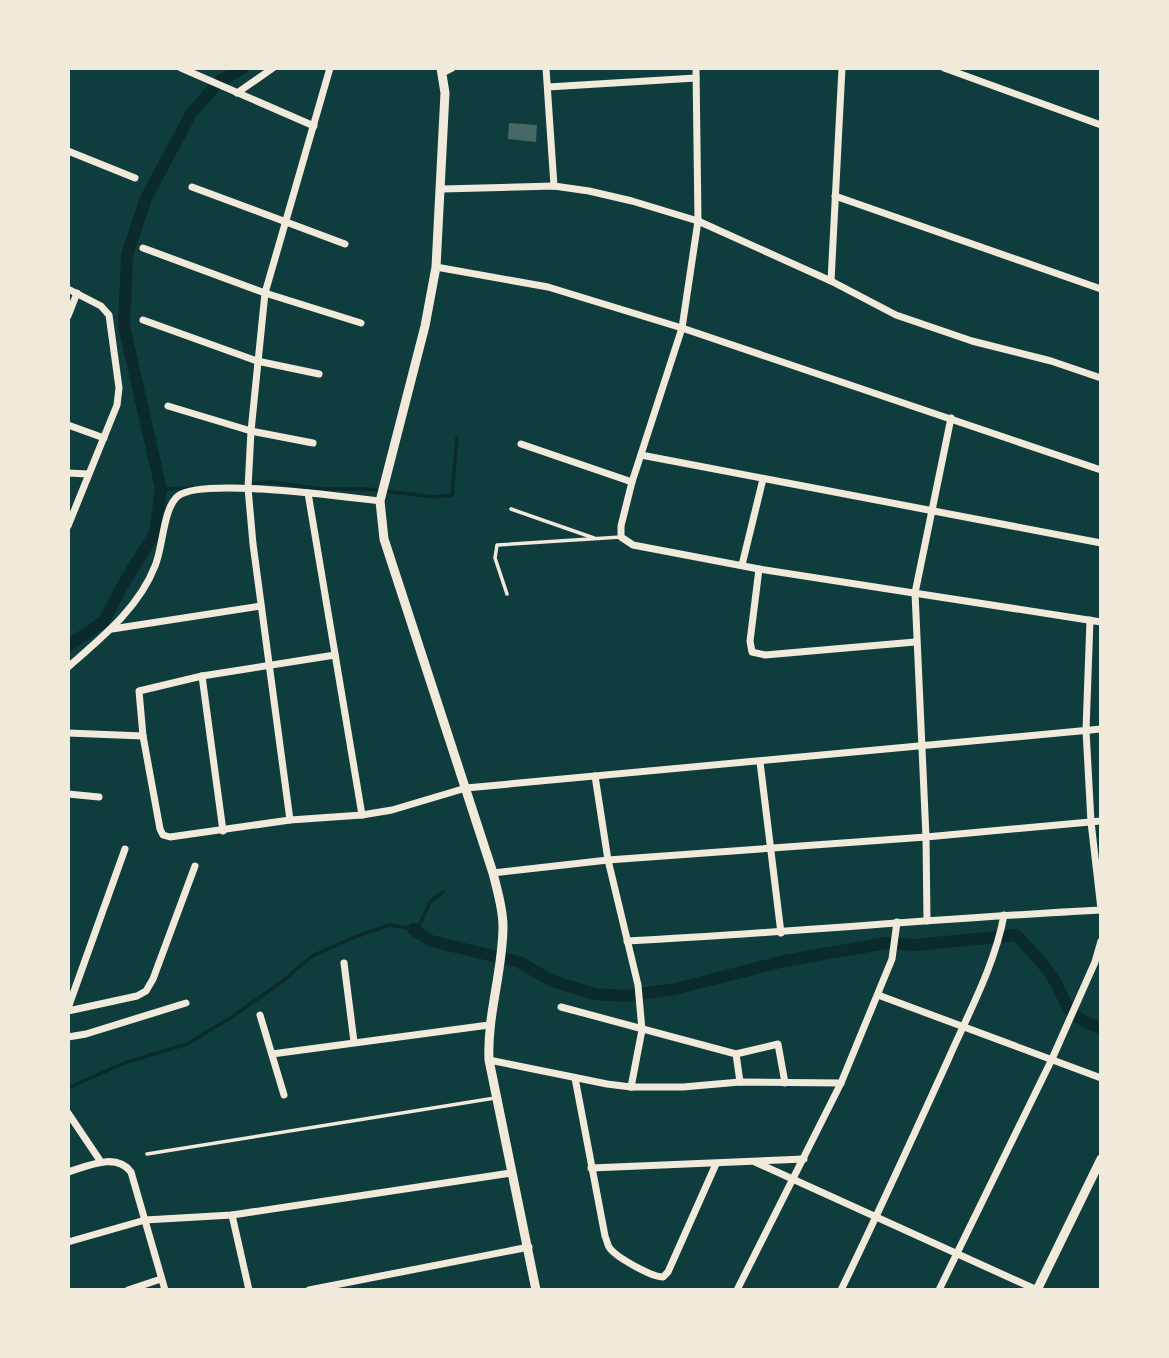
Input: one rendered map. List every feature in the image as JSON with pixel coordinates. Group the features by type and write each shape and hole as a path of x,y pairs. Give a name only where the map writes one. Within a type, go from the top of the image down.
{"street":[{"path":"181,68 314,126"},
{"path":"237,93 273,68"},
{"path":"290,820 248,488 251,431 265,292 330,68"},
{"path":"452,68 442,70 445,93 436,267 425,326 381,497 384,539 493,873 503,914 502,941 489,1025 489,1060 510,1173 539,1289"},
{"path":"546,68 554,186"},
{"path":"696,68 698,221 681,328 632,482 621,526 621,537 632,545 759,569 1101,622"},
{"path":"831,281 842,68"},
{"path":"944,68 965,72 1101,125"},
{"path":"548,87 696,78"},
{"path":"68,151 135,178"},
{"path":"442,189 554,186 632,201 698,221 831,281 896,315 972,341 1051,361 1101,378"},
{"path":"192,187 345,244"},
{"path":"835,196 1101,289"},
{"path":"143,248 361,323"},
{"path":"436,267 548,287 681,328 1101,470"},
{"path":"68,289 102,306 109,315 119,388 117,405 68,526"},
{"path":"68,316 77,292"},
{"path":"143,320 257,361 319,374"},
{"path":"167,406 251,431 313,443"},
{"path":"927,921 915,593 951,418"},
{"path":"68,425 104,438"},
{"path":"521,444 632,482"},
{"path":"641,454 1101,543"},
{"path":"68,472 88,474"},
{"path":"742,565 763,479"},
{"path":"68,667 112,629 140,594 155,567 171,506 176,497 187,490 248,488 381,497"},
{"path":"308,493 362,815"},
{"path":"759,569 750,641 752,652 765,655 915,642"},
{"path":"112,629 261,606"},
{"path":"627,941 1101,910 1091,822 1086,730 1090,620"},
{"path":"335,655 202,676 139,691 143,736 163,835 170,837 290,820 362,815 391,810 466,788 1101,729"},
{"path":"202,676 223,831"},
{"path":"68,733 143,736"},
{"path":"760,762 781,933"},
{"path":"595,776 608,860 638,985 642,1030 631,1087"},
{"path":"68,794 99,797"},
{"path":"493,873 608,860 926,837 1101,821"},
{"path":"68,1009 125,849"},
{"path":"68,1009 137,996 146,991 195,866"},
{"path":"841,1290 963,1026 996,947 1004,915"},
{"path":"737,1290 841,1083 892,959 897,922"},
{"path":"939,1290 1052,1059 1096,962 1101,941"},
{"path":"344,963 354,1042"},
{"path":"877,995 1101,1078"},
{"path":"68,1037 86,1034 186,1003"},
{"path":"561,1007 736,1054 778,1044 785,1083"},
{"path":"260,1015 284,1096"},
{"path":"272,1054 489,1025"},
{"path":"736,1054 740,1082"},
{"path":"489,1060 631,1087 683,1087 740,1082 841,1083"},
{"path":"575,1078 608,1247 617,1255 655,1277 663,1277 668,1272 716,1164"},
{"path":"68,1113 101,1162"},
{"path":"591,1168 804,1159"},
{"path":"755,1163 1037,1290 1101,1159"},
{"path":"68,1172 101,1162 125,1164 131,1172 165,1290"},
{"path":"68,1242 145,1220 232,1216 510,1173"},
{"path":"232,1216 248,1290"},
{"path":"309,1290 529,1247"},
{"path":"128,1290 162,1279"}],"lane":[{"path":"511,509 596,539"},
{"path":"506,594 495,558 497,545 621,537"},
{"path":"147,1154 495,1098"}],"building":[{"path":"509,123 537,125 536,142 508,139"}],"waterway":[{"path":"68,646 104,621 155,533 161,489 124,326 127,255 146,198 192,112 220,81 243,68"},
{"path":"250,484 270,482 323,489 368,489 435,497 452,495 457,438"},
{"path":"161,489 194,488"},
{"path":"68,1088 124,1063 187,1044 232,1017 284,980 312,956 389,925 413,929 420,924 430,902 443,892"},
{"path":"413,929 431,941 519,962 552,981 595,994 625,996 675,989 784,961 886,943 915,945 1016,935 1049,972 1069,1009 1080,1019 1101,1028"}]}
